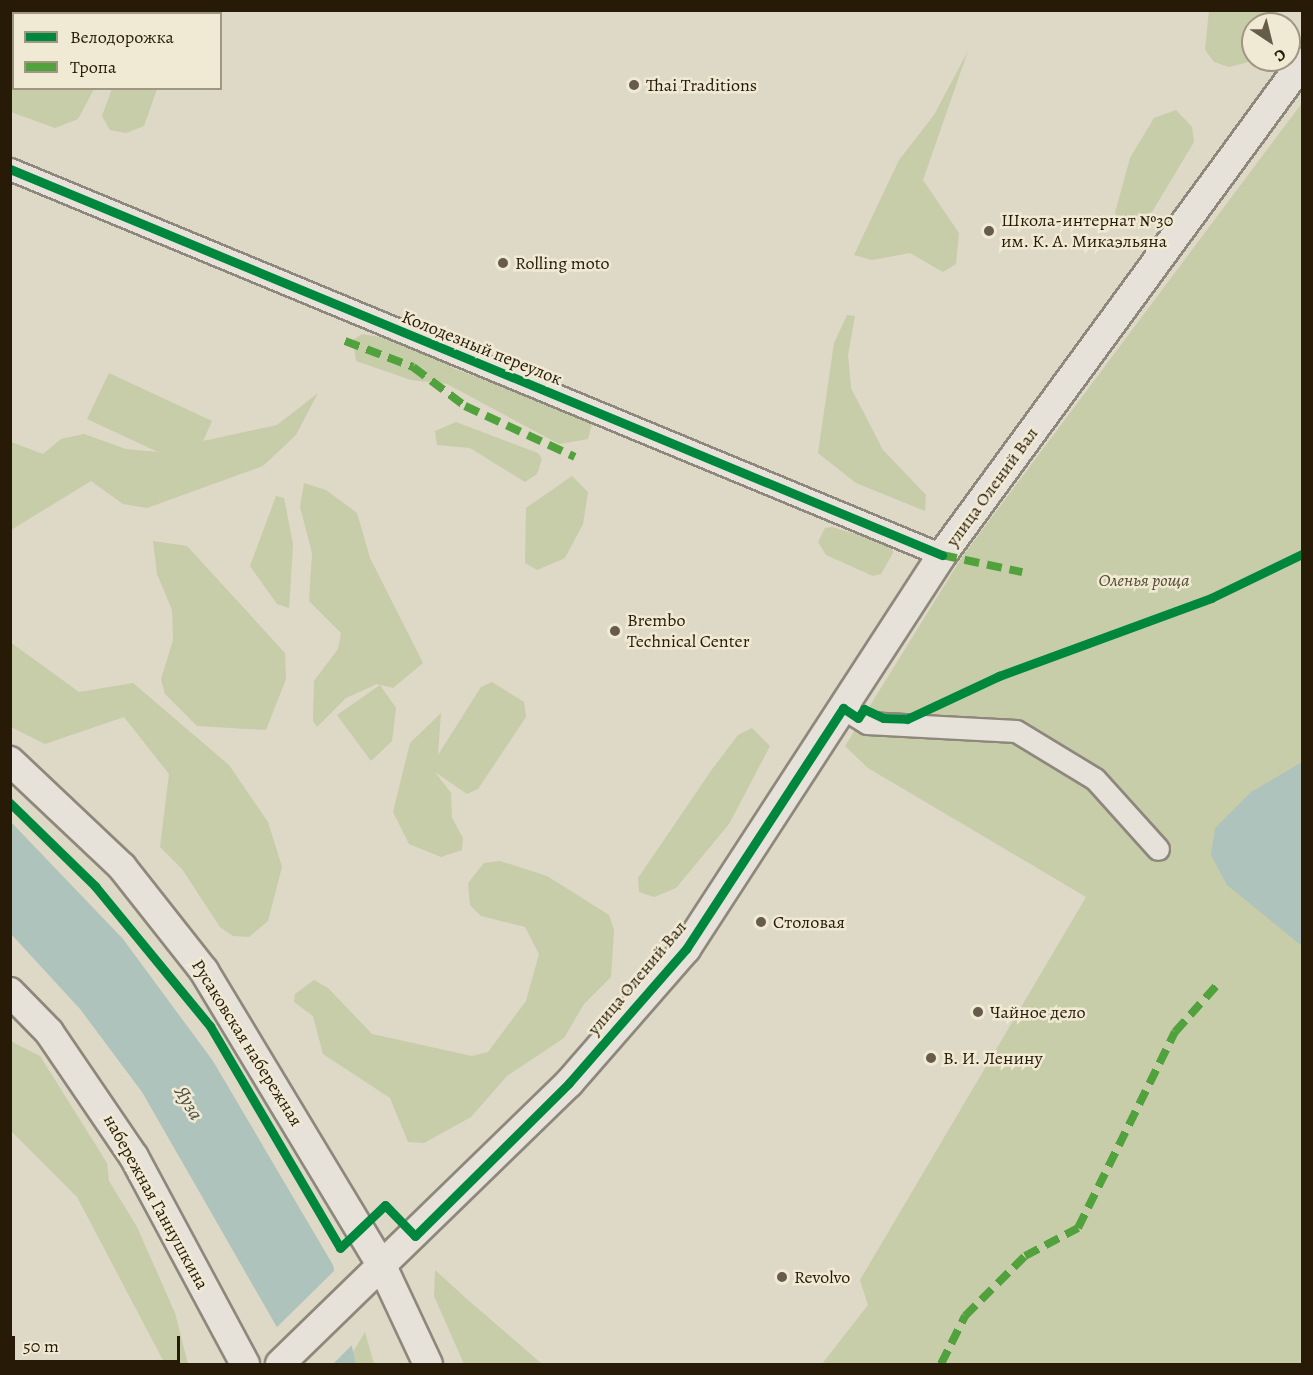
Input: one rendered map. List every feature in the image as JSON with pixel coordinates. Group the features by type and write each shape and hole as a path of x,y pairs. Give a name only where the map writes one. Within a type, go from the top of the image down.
{"main road":[{"name":"улица Олений Вал","path":"283,1363 569,1083 671,968 720,902 942,555 1302,63"},
{"name":"Русаковская набережная","path":"10,761 122,867 204,971 382,1266 428,1365"},
{"name":"набережная Ганнушкина","path":"10,992 49,1032 134,1157 244,1365"}],"street":[{"name":"Колодезный переулок","path":"10,169 942,555"},
{"path":"843,708 867,723 1016,731 1095,779 1158,849"}],"green space":[{"path":"1209,10 1278,10 1278,12 1241,12 1241,64 1229,67 1214,62 1205,50"},
{"path":"968,51 923,180 959,233 956,264 943,272 910,253 872,260 854,255 899,160 934,115"},
{"path":"12,78 12,90 93,90 78,119 55,128 11,112"},
{"path":"112,90 157,90 144,126 126,133 110,130 102,116"},
{"name":"Оленья роща","path":"1302,103 1302,1364 822,1364 868,1305 860,1280 1086,897 868,768 845,746 962,557"},
{"path":"1176,110 1192,127 1194,142 1152,212 1122,226 1115,213 1130,158 1154,118"},
{"path":"847,315 855,316 848,355 851,388 883,450 926,495 925,511 856,483 818,453 834,343"},
{"path":"362,334 407,342 455,369 585,417 592,424 588,439 559,444 447,384 411,380 356,361 353,340"},
{"path":"109,373 212,421 203,441 277,425 318,393 296,435 263,466 147,508 123,504 91,481 11,530 11,442 43,454 61,439 84,434 126,449 158,452 87,419"},
{"path":"456,422 538,453 542,459 537,474 525,482 470,448 437,445 435,431"},
{"path":"572,476 588,492 583,524 565,558 537,570 525,563 526,508"},
{"path":"304,483 326,490 357,513 370,558 423,663 393,688 377,684 346,698 317,727 313,721 314,681 338,649 341,633 309,601 312,553 300,507"},
{"path":"276,496 284,498 293,544 289,608 277,604 250,566"},
{"path":"832,527 892,545 893,553 881,574 873,576 826,555 818,542 825,528"},
{"path":"153,541 187,546 285,653 286,679 266,730 197,726 165,694 161,679 173,640 172,610 157,574"},
{"path":"10,642 79,692 133,683 229,765 268,822 282,867 268,921 249,937 233,936 220,927 182,869 160,847 169,774 124,717 45,744 11,727"},
{"path":"492,682 524,702 526,717 478,789 467,794 435,772 451,793 452,818 463,838 462,850 441,857 409,844 393,812 410,743 441,713 438,755 481,687"},
{"path":"380,685 396,708 392,741 371,761 337,715"},
{"path":"752,728 770,746 729,824 676,888 654,897 639,892 638,878 713,768 738,735"},
{"path":"500,861 547,876 609,915 614,930 611,977 584,1004 564,1038 507,1076 471,1117 424,1143 408,1142 390,1098 323,1054 313,1016 294,1002 295,994 314,980 328,988 372,1034 472,1056 488,1052 526,1001 539,954 525,927 481,916 470,905 468,883 484,863"},
{"path":"10,1041 40,1056 107,1163 109,1181 137,1227 175,1313 188,1364 165,1364 77,1197 11,1131"},
{"path":"435,1270 542,1364 464,1364 434,1296"},
{"path":"365,1332 374,1364 356,1364 353,1352"}],"water":[{"path":"1302,762 1302,946 1227,885 1211,855 1215,828 1251,792"},
{"name":"Яуза","path":"11,822 123,939 213,1061 333,1265 356,1364 298,1364 142,1092 80,1009 11,934"}],"pier":[{"path":"337,1268 354,1343 333,1364 295,1364 274,1330"}],"marked path":[{"path":"345,341 413,367 465,406 575,457"},
{"path":"942,555 1022,572"},
{"path":"941,1364 965,1316 1025,1256 1078,1228 1175,1032 1217,985"}],"cycle path":[{"path":"10,169 942,555"},
{"path":"10,803 95,886 210,1026 340,1248 385,1205 415,1236 569,1083 686,949 843,708 858,718 864,709 883,718 907,719 999,676 1211,598 1302,554"}],"place":[{"name":"Thai Traditions","path":"634,85"},
{"name":"Школа-интернат №30 им. К. А. Микаэльяна","path":"989,231"},
{"name":"Rolling moto","path":"503,263"},
{"name":"Brembo Technical Center","path":"615,631"},
{"name":"Столовая","path":"761,922"},
{"name":"Чайное дело","path":"978,1012"},
{"name":"В. И. Ленину","path":"931,1058"},
{"name":"Revolvo","path":"782,1277"}]}
